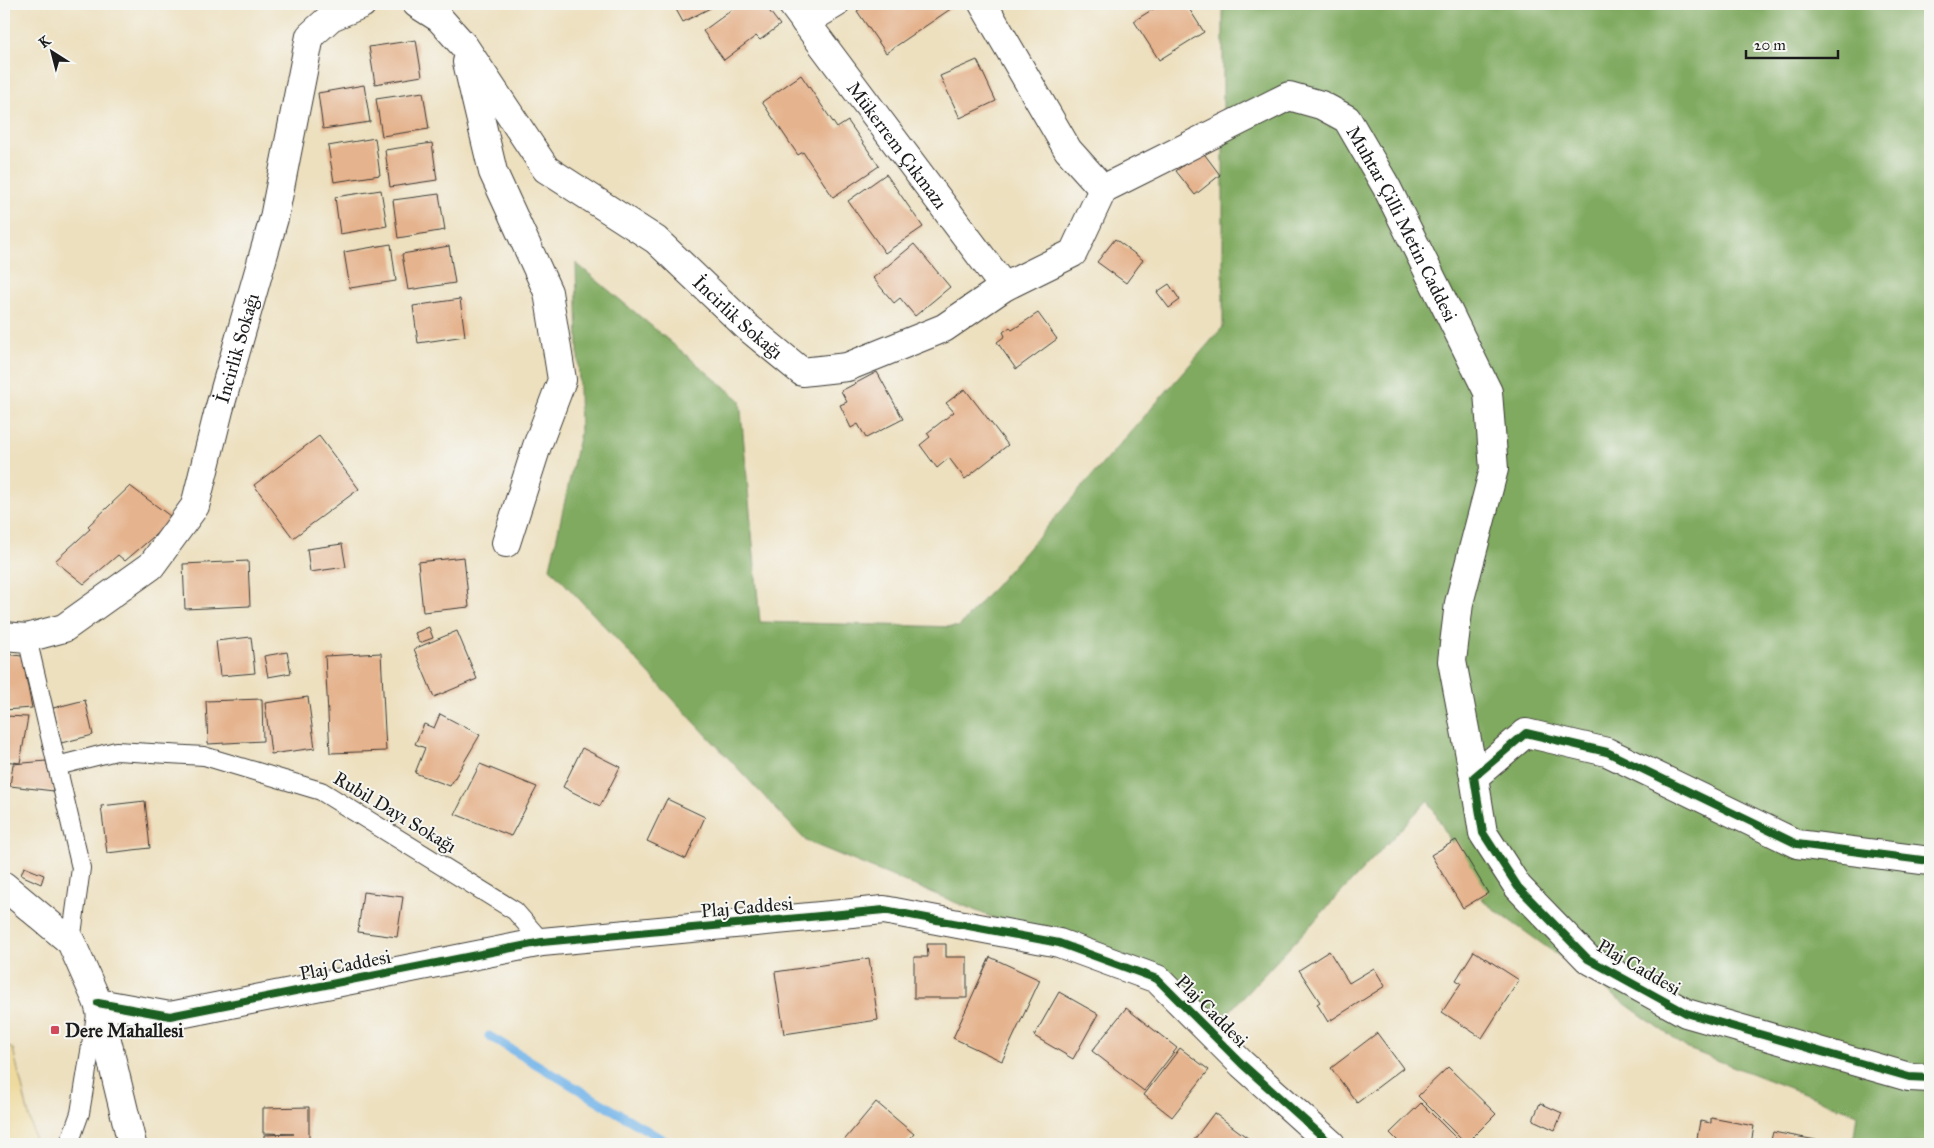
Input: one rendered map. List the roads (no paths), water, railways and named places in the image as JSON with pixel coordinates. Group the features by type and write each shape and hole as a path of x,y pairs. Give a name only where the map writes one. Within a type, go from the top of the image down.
{"street":[{"name":"İncirlik Sokağı","path":"15,637 64,628 151,566 195,506 219,410 274,218 310,36 330,17 362,4"},
{"name":"İncirlik Sokağı","path":"417,4 439,18 464,46 546,169 656,240 746,326 802,372 847,367 944,328 1004,287 1073,253 1103,189"},
{"path":"798,13 835,4"},
{"path":"983,4 1068,150 1103,189"},
{"name":"Mükerrem Çıkmazı","path":"798,13 1004,287"},
{"path":"464,46 493,172 548,292 562,380 506,543"},
{"name":"Muhtar Çilli Metin Caddesi","path":"1103,189 1289,96 1321,105 1347,119 1387,188 1488,392 1494,468 1459,604 1452,661 1474,776"},
{"path":"1474,776 1526,733 1607,752 1796,844 1930,861"},
{"name":"Plaj Caddesi","path":"1474,776 1483,833 1518,887 1588,959 1686,1013 1910,1078 1930,1078"},
{"path":"4,886 71,942 98,1003 132,1144"},
{"name":"Plaj Caddesi","path":"98,1003 170,1016 542,942 884,910 1059,943 1157,979 1242,1064 1331,1144"}],"lane":[{"path":"15,637 57,766 81,868 71,942"},
{"name":"Rubil Dayı Sokağı","path":"57,766 116,751 204,756 321,791 515,910 542,942"},
{"path":"69,1144 80,1113 98,1003"}],"waterway":[{"path":"489,1036 670,1144"}],"place":[{"name":"Dere Mahallesi","path":"55,1030"}]}
